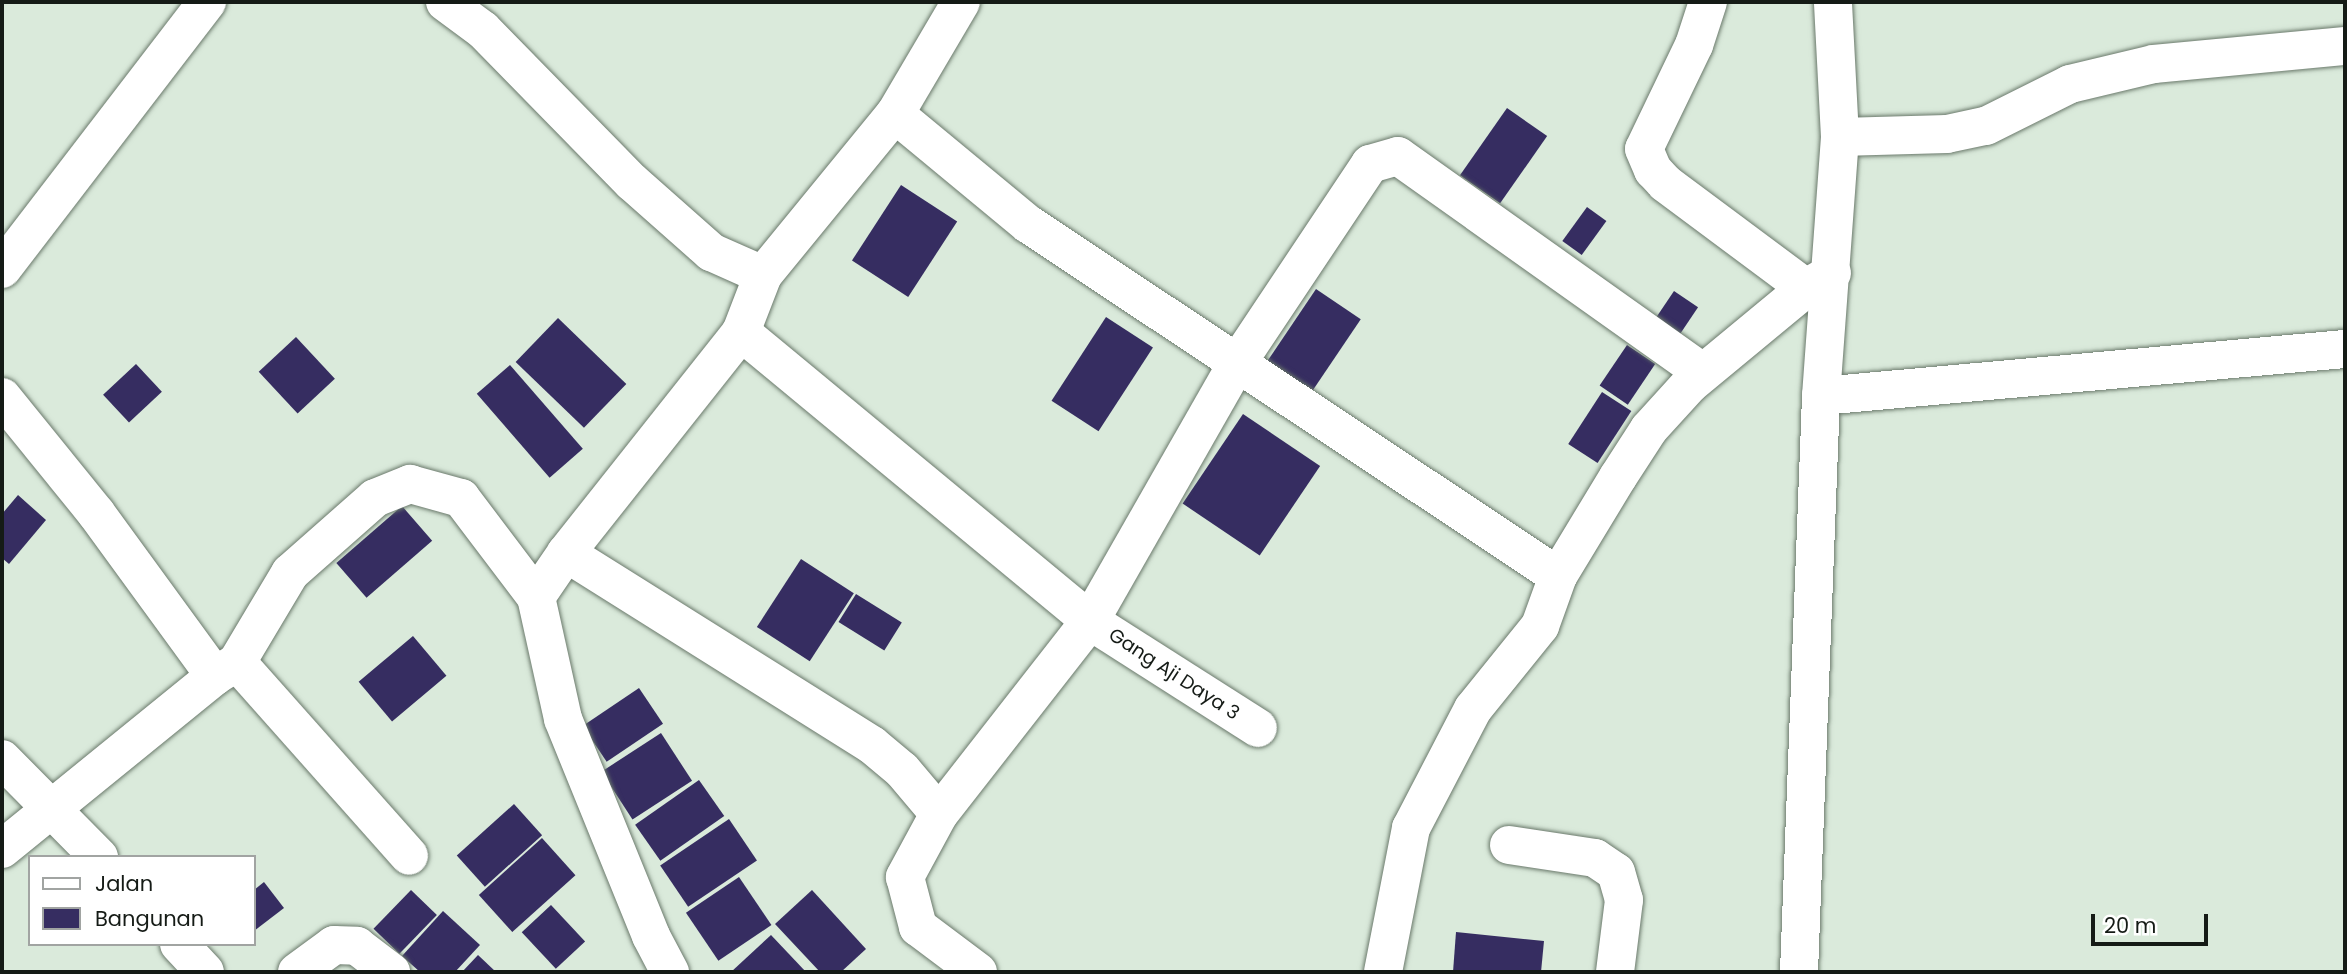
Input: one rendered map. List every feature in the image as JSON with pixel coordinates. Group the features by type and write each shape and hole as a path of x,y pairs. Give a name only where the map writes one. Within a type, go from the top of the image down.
{"street":[{"path":"2,269 207,2"},
{"path":"445,2 483,30 632,182 711,252 763,275"},
{"path":"536,597 566,553 741,332 763,275 895,114 961,2"},
{"path":"1708,2 1694,45 1644,149 1653,170 1665,183 1819,281"},
{"path":"1800,972 1821,396 1819,281 1840,137 1833,2"},
{"path":"1840,137 1947,134 1986,126 2070,84 2154,64 2345,46"},
{"path":"895,114 1028,224 1558,576"},
{"path":"978,972 918,926 905,877 939,814 1090,621 1238,362 1370,164 1398,156 1702,372"},
{"path":"1383,972 1411,828 1472,709 1540,626 1558,576 1649,429 1702,372 1819,281"},
{"name":"Gang Aji Daya 3","path":"741,332 1090,621 1258,728"},
{"path":"1821,396 2345,349"},
{"path":"2,397 226,669 409,856"},
{"path":"2,849 52,806 226,669 290,573 375,498 410,484 461,498 536,597 563,719 651,936 670,972"},
{"path":"566,553 872,745 902,770 939,814"},
{"path":"2,759 52,806 97,855"},
{"path":"1509,845 1595,858 1616,872 1624,900 1615,972"},
{"path":"181,946 205,972"},
{"path":"297,972 334,946 357,946 391,972"}],"building":[{"path":"1507,108 1547,136 1500,203 1460,175"},
{"path":"901,185 957,221 908,297 852,260"},
{"path":"1587,207 1606,221 1582,255 1562,241"},
{"path":"1316,289 1361,319 1307,399 1262,369"},
{"path":"1674,291 1698,307 1677,338 1653,322"},
{"path":"1106,317 1153,347 1099,431 1052,401"},
{"path":"558,318 626,384 584,428 516,362"},
{"path":"296,337 335,379 298,413 259,372"},
{"path":"1627,345 1655,364 1628,405 1600,386"},
{"path":"136,364 162,392 129,422 103,395"},
{"path":"510,365 583,449 550,478 477,394"},
{"path":"1602,392 1631,411 1598,463 1568,444"},
{"path":"1243,414 1320,466 1260,556 1183,504"},
{"path":"18,495 46,520 9,564 2,558 2,514"},
{"path":"402,506 432,541 367,598 336,563"},
{"path":"801,559 854,593 810,661 757,627"},
{"path":"856,594 902,623 884,651 839,622"},
{"path":"413,636 446,676 392,721 359,682"},
{"path":"639,688 663,724 607,762 583,726"},
{"path":"661,733 692,781 632,819 601,772"},
{"path":"699,780 724,816 660,861 635,825"},
{"path":"514,804 542,835 485,887 457,856"},
{"path":"729,819 757,860 688,907 660,865"},
{"path":"542,838 575,875 512,932 479,895"},
{"path":"739,877 771,925 718,961 686,913"},
{"path":"264,882 284,908 256,929 256,888"},
{"path":"411,890 437,915 399,954 373,929"},
{"path":"812,890 866,949 841,972 820,972 775,924"},
{"path":"551,905 585,942 556,969 522,932"},
{"path":"443,911 480,945 455,972 420,972 402,956"},
{"path":"1456,932 1544,941 1541,972 1453,972"},
{"path":"771,935 806,972 731,972"},
{"path":"478,955 496,972 462,972"}]}
